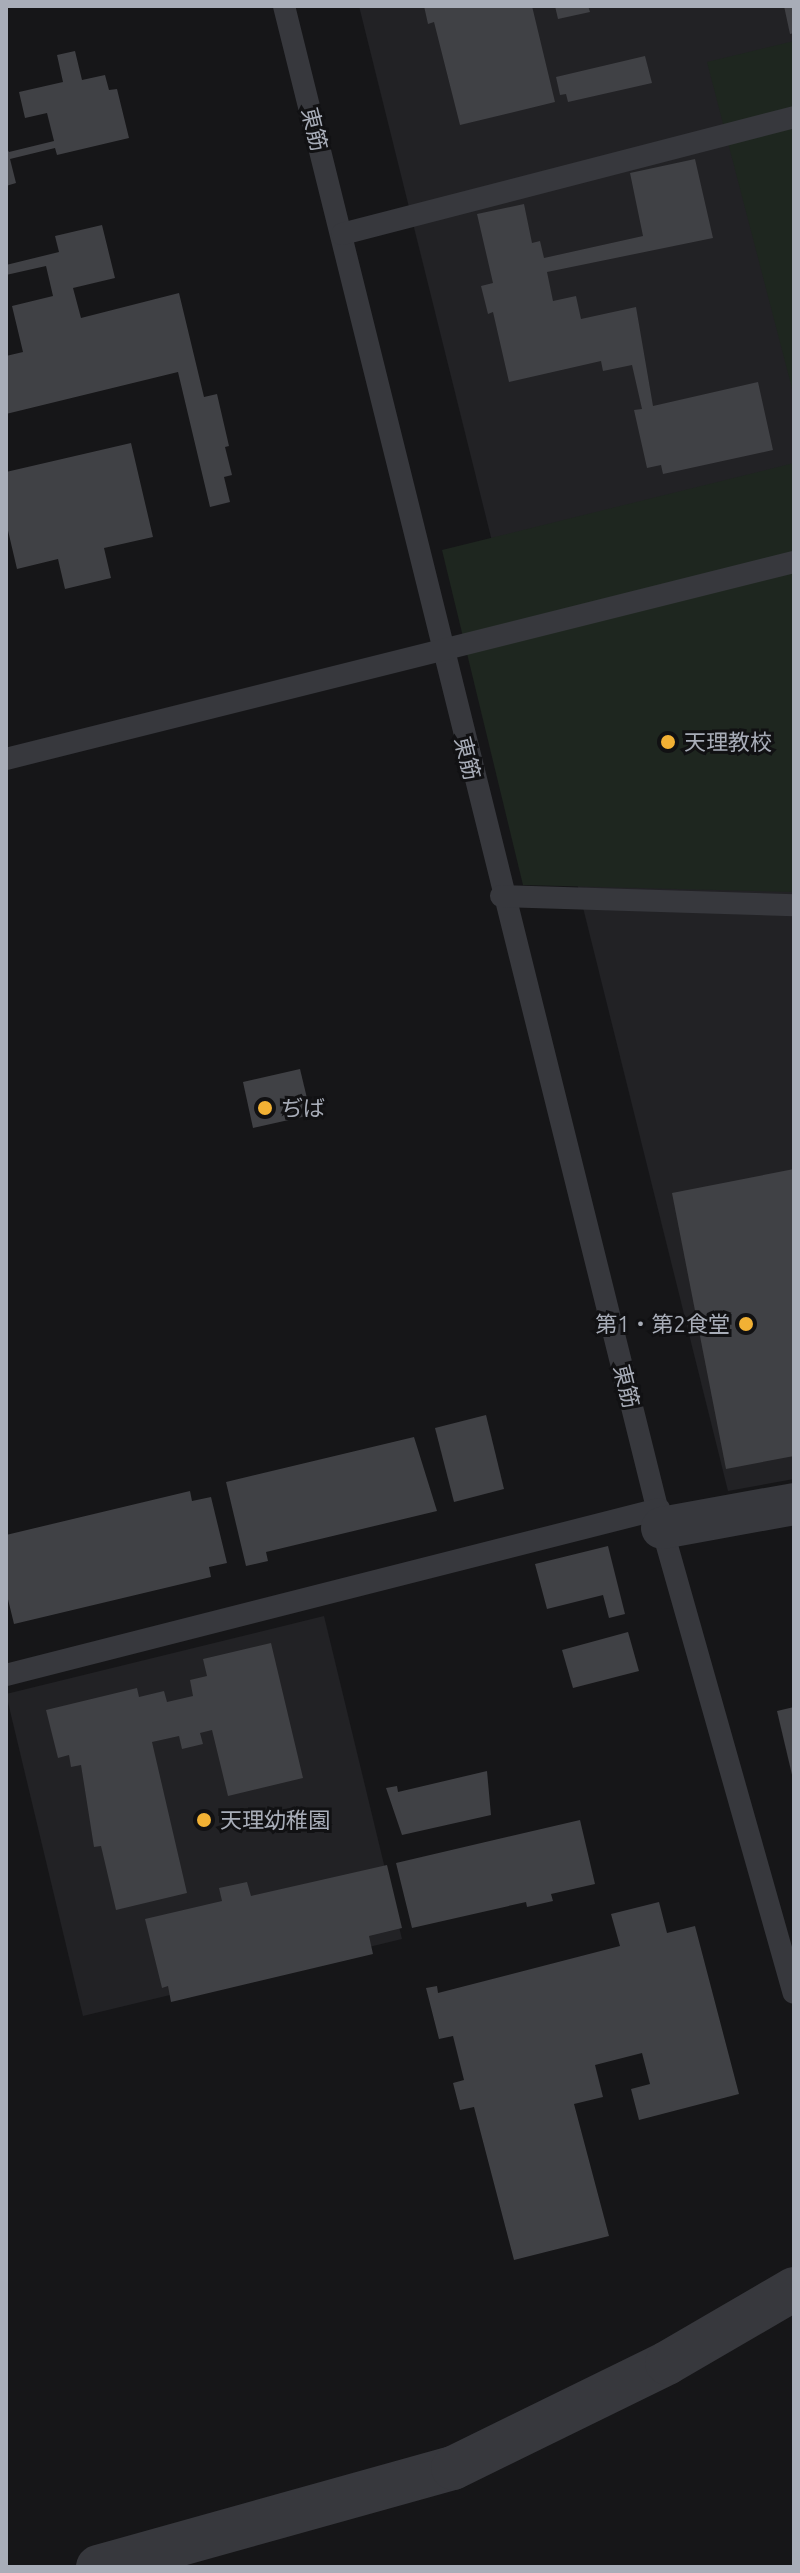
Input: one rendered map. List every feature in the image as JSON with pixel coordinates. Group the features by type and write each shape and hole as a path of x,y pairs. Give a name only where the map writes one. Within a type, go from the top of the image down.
{"street":[{"path":"660,1519 794,1504"},
{"path":"98,2567 453,2468 667,2363 794,2289"}],"lane":[{"name":"東筋","path":"284,6 501,896 660,1519 794,1993"},
{"path":"342,234 794,117"},
{"path":"6,759 442,653 794,562"},
{"path":"501,896 794,905"},
{"path":"6,1675 660,1519"}],"shaded area":[{"name":"天理教校","path":"359,6 794,6 794,1479 728,1491"},
{"path":"794,41 794,396 707,62"},
{"path":"794,463 794,892 523,885 442,550"},
{"name":"天理幼稚園","path":"324,1616 402,1939 83,2016 6,1694"}],"building":[{"path":"424,6 532,6 555,102 460,125 434,22 428,24"},
{"path":"555,6 588,6 590,12 558,19"},
{"path":"784,6 794,6 794,33 790,34"},
{"path":"75,51 82,80 105,75 109,90 117,89 129,138 57,155 55,148 10,159 16,183 6,186 6,147 9,152 54,141 47,113 25,118 19,92 63,82 57,55"},
{"path":"645,56 652,83 568,102 566,94 560,95 556,77"},
{"path":"695,159 713,238 547,272 553,301 576,296 581,319 636,307 653,406 758,382 773,450 663,474 661,465 647,468 634,410 642,409 632,365 603,371 601,361 509,382 493,312 488,314 481,286 493,283 477,214 524,204 532,243 540,241 544,258 643,236 630,173"},
{"path":"102,225 115,278 73,288 81,318 179,293 204,397 217,394 229,446 225,447 232,475 224,477 230,502 210,507 178,372 6,414 6,356 23,352 12,306 53,296 46,266 6,275 6,265 59,252 55,236"},
{"path":"131,443 153,537 104,548 111,578 65,589 58,559 17,569 6,522 6,472"},
{"path":"300,1069 311,1115 253,1128 243,1082"},
{"name":"第1・第2食堂","path":"794,1169 794,1456 726,1469 672,1193"},
{"path":"486,1415 504,1489 454,1502 435,1428"},
{"path":"414,1437 437,1511 266,1552 268,1561 246,1566 226,1482"},
{"path":"190,1491 192,1501 211,1497 227,1563 209,1567 211,1577 14,1624 6,1591 6,1535"},
{"path":"608,1546 625,1614 609,1618 603,1595 547,1609 535,1564"},
{"path":"628,1632 639,1671 573,1688 562,1650"},
{"path":"271,1643 303,1778 228,1796 212,1730 200,1733 203,1744 182,1749 179,1736 152,1742 187,1893 116,1910 101,1846 94,1847 81,1765 71,1767 69,1755 58,1758 46,1710 137,1688 139,1697 164,1691 167,1702 193,1696 190,1680 207,1676 203,1659"},
{"path":"794,1707 794,1779 793,1779 777,1711"},
{"path":"487,1771 491,1815 402,1835 386,1788 397,1786 398,1792"},
{"path":"580,1820 595,1884 551,1894 553,1901 527,1907 526,1902 412,1928 396,1863"},
{"path":"387,1865 402,1928 369,1936 373,1954 171,2002 168,1986 162,1988 145,1919 222,1901 219,1888 247,1882 251,1896"},
{"path":"659,1902 667,1933 695,1926 739,2094 639,2120 631,2089 650,2084 642,2053 595,2065 603,2097 574,2104 609,2236 514,2260 474,2107 460,2110 453,2083 464,2080 453,2036 439,2039 426,1988 437,1986 438,1993 620,1946 611,1914"}],"place":[{"name":"天理教校","path":"668,742"},
{"name":"ぢば","path":"265,1108"},
{"name":"第1・第2食堂","path":"746,1324"},
{"name":"天理幼稚園","path":"204,1820"}]}
